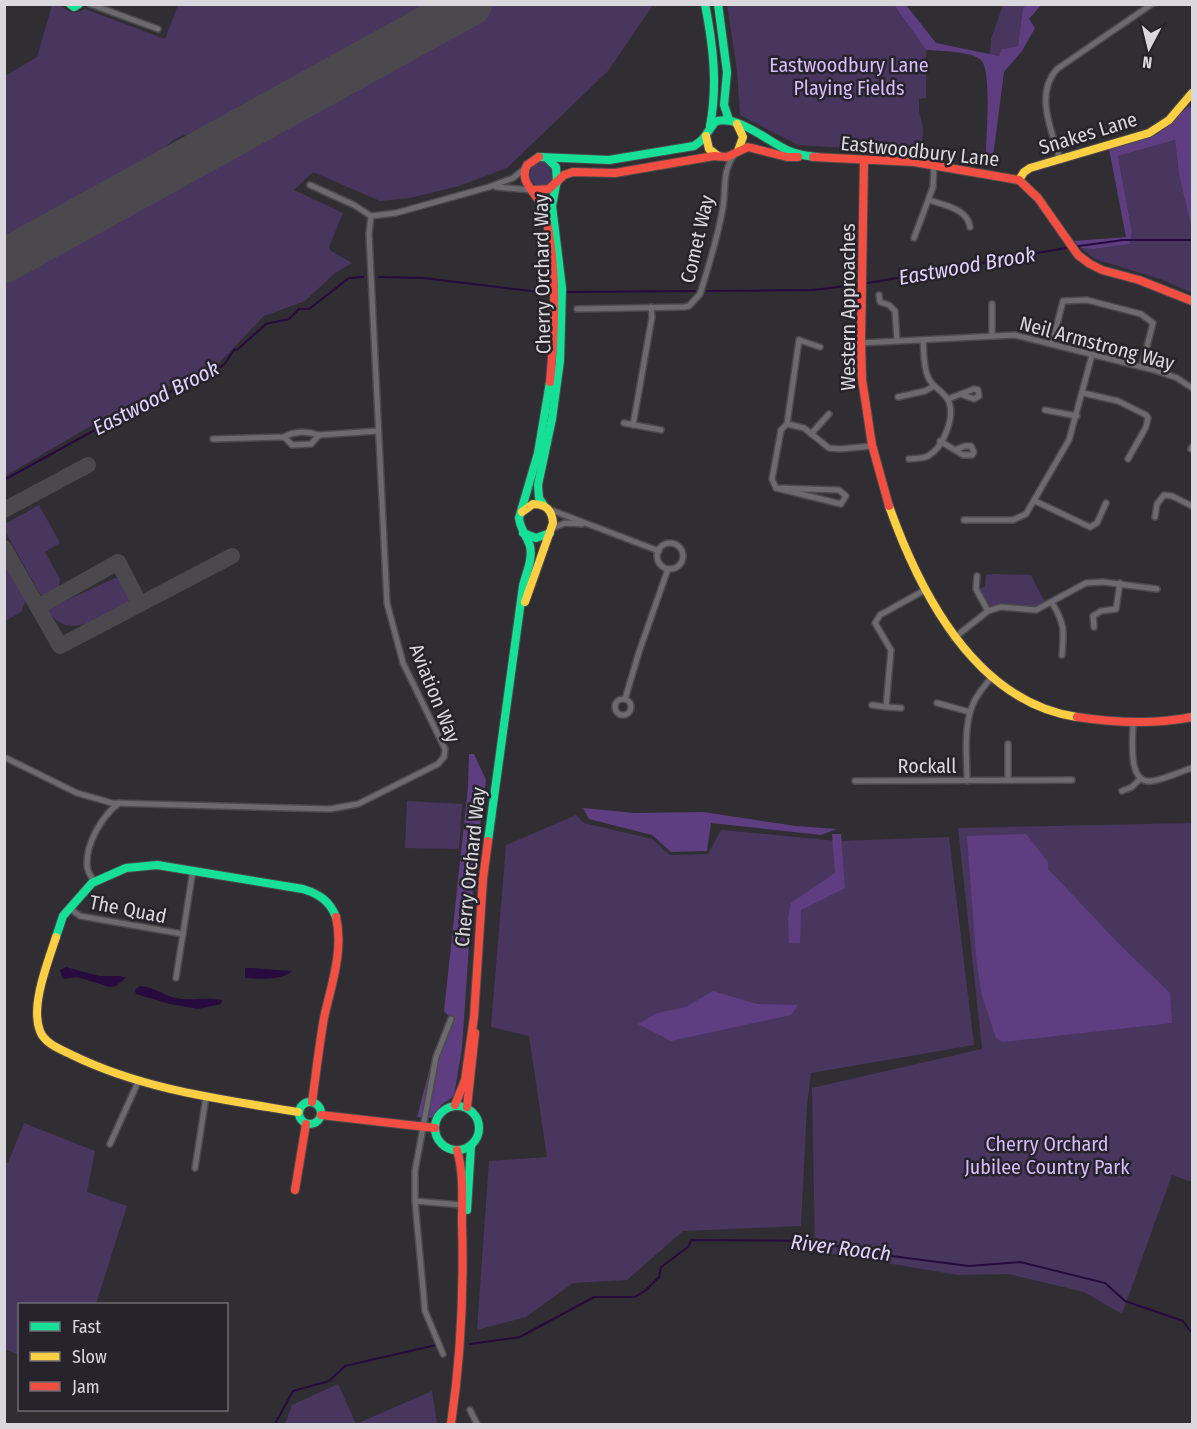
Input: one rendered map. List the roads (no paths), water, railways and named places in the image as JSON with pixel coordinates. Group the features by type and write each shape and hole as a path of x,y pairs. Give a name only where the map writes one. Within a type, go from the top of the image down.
{"main road":[{"path":"541,156 609,160 694,147 701,142 710,126 716,87 715,57 705,4"},
{"path":"718,4 727,72 724,105 733,122 742,129 742,145 737,152"},
{"name":"Snakes Lane","path":"1019,180 1026,170 1149,133 1169,120 1192,93"},
{"path":"710,126 718,121 733,122"},
{"name":"Eastwoodbury Lane","path":"733,122 787,150 817,157"},
{"path":"706,135 709,149 718,156"},
{"name":"Eastwoodbury Lane","path":"533,190 544,190 557,183 564,175 573,172 615,173 718,156 727,157 748,147 787,157 864,159 934,165 1019,180"},
{"path":"541,156 554,163 558,172 557,183"},
{"name":"Eastwoodbury Lane","path":"526,166 532,159 541,156"},
{"name":"Western Approaches","path":"864,159 861,343 863,390 872,446 880,481 904,546 941,620 954,638 992,677 1028,702 1051,711 1087,720 1133,723 1158,723 1192,717"},
{"path":"526,166 525,179 533,190"},
{"path":"1019,180 1038,198 1078,255 1090,264 1192,301"},
{"name":"Cherry Orchard Way","path":"543,504 539,498 538,485 561,361 561,272 552,206 557,183"},
{"name":"Cherry Orchard Way","path":"455,1105 465,1080 474,1017 483,879 518,632 522,586 531,555 530,546 519,523 544,425 552,356 554,287 546,219 542,201 533,190"},
{"path":"521,513 533,504 543,504 551,510"},
{"name":"Cherry Orchard Way","path":"518,632 529,587 555,519 551,510"},
{"path":"523,532 529,537 538,539 552,530"},
{"path":"298,1112 206,1097 138,1082 57,1048 41,1034 37,1022 37,999 63,916 82,892 95,882 119,871 157,865 306,889 325,900 336,916 338,944 312,1102"},
{"path":"466,1107 474,1044 474,1017"},
{"path":"312,1102 320,1108 321,1115 314,1124 306,1124 300,1119 298,1112 304,1103 312,1102"},
{"path":"464,1228 467,1222 471,1146 479,1134 479,1120 475,1113 466,1107 455,1105 442,1111 435,1128 438,1139 443,1145 457,1150 471,1146"},
{"path":"321,1115 435,1128"},
{"path":"295,1190 306,1124"},
{"path":"452,1425 459,1373 464,1228 461,1163 457,1150"}],"street":[{"path":"90,4 158,29"},
{"path":"1060,160 1045,100 1049,79 1057,69 1152,4"},
{"path":"75,5 99,8"},
{"name":"Comet Way","path":"725,172 737,152"},
{"name":"Comet Way","path":"577,309 689,306 700,294 723,207 725,172 718,156"},
{"path":"914,238 921,231 933,187 934,165"},
{"name":"Eastwoodbury Lane","path":"371,216 396,213 489,187 516,177 526,166"},
{"path":"310,185 354,205 371,216"},
{"name":"Eastwoodbury Lane","path":"489,187 533,190"},
{"path":"929,200 962,212 968,218 969,227"},
{"name":"Aviation Way","path":"4,757 77,793 112,803 330,809 358,804 438,765 444,757 445,749 403,663 387,603 369,234 371,216"},
{"path":"879,295 880,302 891,306 896,313 897,340"},
{"path":"1052,344 1063,301 1087,300 1141,314 1153,323 1142,366"},
{"name":"Neil Armstrong Way","path":"992,304 992,335"},
{"path":"633,424 652,317 651,307"},
{"name":"Neil Armstrong Way","path":"861,343 1016,335 1142,366 1172,376 1192,386"},
{"path":"776,488 772,479 782,430 787,424 799,340 820,347"},
{"path":"909,459 930,455 948,428 951,419 948,399 934,386 926,372 924,340"},
{"path":"964,520 1019,519 1026,514 1070,440 1092,355"},
{"path":"898,397 925,391 934,386"},
{"path":"1083,393 1118,401 1146,415 1148,418 1146,427 1128,459"},
{"path":"948,399 960,394"},
{"path":"1045,410 1077,416"},
{"path":"811,434 829,414"},
{"path":"624,423 661,430"},
{"path":"787,424 804,428 826,446 835,450 872,446"},
{"path":"213,439 284,437 290,433 319,435 378,432"},
{"path":"284,437 292,445 311,444 319,435"},
{"path":"940,441 955,450"},
{"path":"776,488 840,490 846,496 841,504 776,488"},
{"path":"1155,518 1156,504 1164,495 1172,496 1192,506"},
{"path":"1035,501 1090,528 1097,523 1106,503"},
{"path":"551,510 659,550"},
{"path":"552,530 565,523 587,524"},
{"path":"668,543 676,544 681,549 683,557 681,564 668,569 659,562 659,550 668,543"},
{"path":"625,699 668,569"},
{"path":"976,576 976,589 988,611"},
{"path":"954,638 988,611 1001,607 1036,610 1082,584 1120,583 1157,589"},
{"path":"1094,627 1093,616 1101,611 1116,609 1120,583"},
{"path":"886,707 891,650 877,628 876,620 885,612 925,590"},
{"path":"1052,603 1064,628 1062,655"},
{"name":"Rockall","path":"855,781 967,781 967,729 970,712 975,699 992,677"},
{"path":"937,703 970,712"},
{"path":"872,705 901,708"},
{"path":"1133,723 1134,764 1140,779 1148,782 1155,781 1192,768"},
{"path":"1008,744 1008,780"},
{"path":"1122,791 1132,787 1140,779"},
{"path":"967,781 1072,780"},
{"path":"95,882 88,871 88,853 100,825 109,811 119,803"},
{"name":"The Quad","path":"176,978 193,870"},
{"name":"The Quad","path":"69,908 80,916 183,934"},
{"path":"443,1354 425,1311 415,1201 415,1171 436,1057 451,1019"},
{"path":"110,1144 138,1082"},
{"path":"195,1168 206,1097"},
{"path":"415,1201 462,1204"},
{"path":"470,1410 477,1425"}],"waterway":[{"name":"Eastwood Brook","path":"1079,246 1123,240 1192,240"},
{"name":"Eastwood Brook","path":"868,283 1066,248"},
{"name":"Eastwood Brook","path":"4,480 113,420 224,365 234,350 266,324 289,319 299,309 309,309 349,278 363,277"},
{"name":"Eastwood Brook","path":"379,277 423,278 548,293"},
{"name":"Eastwood Brook","path":"707,291 813,290 855,285"},
{"name":"Eastwood Brook","path":"568,292 695,291"},
{"name":"River Roach","path":"470,1344 520,1337 594,1297 635,1297 659,1277 661,1267 688,1247 691,1240 814,1241 868,1253 969,1266 1020,1262 1105,1283 1125,1301 1183,1321 1192,1333"},
{"name":"River Roach","path":"275,1424 293,1391 329,1381 345,1366 436,1345"}],"park label":[{"name":"Eastwoodbury Lane Playing Fields","path":"849,76"},
{"name":"Cherry Orchard Jubilee Country Park","path":"1047,1156"}]}
